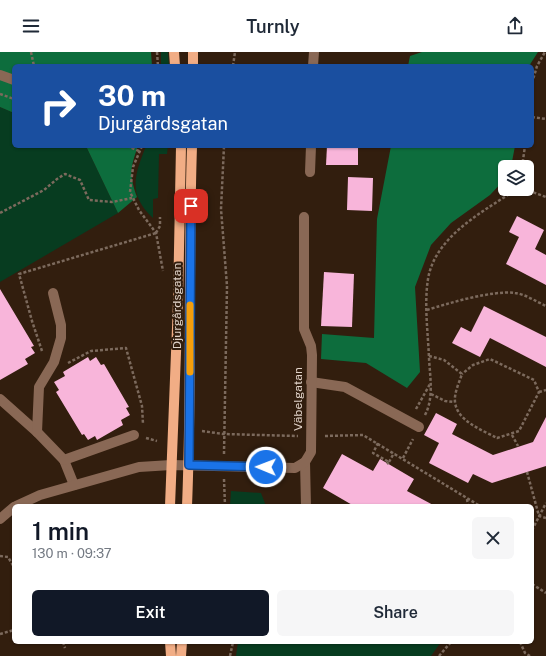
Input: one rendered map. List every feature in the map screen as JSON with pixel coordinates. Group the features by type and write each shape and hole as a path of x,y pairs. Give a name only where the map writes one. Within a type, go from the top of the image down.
{"main road":[{"path":"174,52 175,64"},
{"path":"193,52 194,64"},
{"name":"Djurgårdsgatan","path":"170,504 178,302 181,148"},
{"name":"Djurgårdsgatan","path":"187,504 190,429 190,250 192,148"},
{"path":"170,644 171,656"},
{"path":"181,656 182,644"}],"street":[{"path":"313,64 314,52"},
{"path":"0,75 12,79"},
{"path":"310,172 311,148"},
{"name":"Väbelgatan","path":"304,217 304,330 311,346 311,452 305,462 306,504"},
{"path":"37,432 39,388 54,362 60,338 61,325 53,293"},
{"path":"311,382 345,387 419,427"},
{"path":"0,399 37,432 64,460 74,485"},
{"path":"64,460 134,435"},
{"path":"22,504 40,496 74,485 139,467 189,465 294,468 305,462"},
{"path":"0,519 12,509"}],"path":[{"path":"31,52 34,64"},
{"path":"157,52 158,64"},
{"path":"233,64 235,52"},
{"path":"534,76 537,66 545,52"},
{"path":"0,94 12,98"},
{"path":"534,117 546,119"},
{"path":"132,148 139,151"},
{"path":"141,148 131,176 130,192 139,210 156,233"},
{"path":"224,148 221,209 227,286 223,434 225,504"},
{"path":"523,160 525,148"},
{"path":"0,213 44,190 56,179 65,174 80,180 89,200 112,202 132,198"},
{"path":"534,193 546,198"},
{"path":"403,458 429,409 431,394 427,310 428,279 434,259 448,240 470,221 507,196"},
{"path":"27,300 19,274 156,233 160,226 160,216"},
{"path":"427,310 448,303 500,293 516,293 546,306"},
{"path":"126,348 142,406 143,430"},
{"path":"429,356 444,360 462,374"},
{"path":"539,392 534,380 490,359 473,365 462,374 455,402 458,412 471,425 497,438 512,435 519,431 539,392 546,390"},
{"path":"409,422 430,383"},
{"path":"431,394 445,401 455,402"},
{"path":"190,429 223,434 311,436 363,435 476,504"},
{"path":"512,435 518,446"},
{"path":"378,444 373,453 388,463 394,453"},
{"path":"527,472 539,516"},
{"path":"467,499 468,504"},
{"path":"534,526 546,503"},
{"path":"539,516 546,518"},
{"path":"0,556 8,557 12,564"},
{"path":"534,585 546,593"},
{"path":"0,634 12,631"},
{"path":"63,644 65,648"},
{"path":"230,656 233,644"},
{"path":"439,656 449,644"},
{"path":"521,644 525,653 530,656"}],"green space":[{"path":"0,52 151,52 152,64 12,64 12,112 0,107"},
{"path":"161,52 168,52 169,64 161,64"},
{"path":"422,52 538,52 530,64 408,64 410,56"},
{"path":"0,107 12,112 12,148 87,148 118,213 0,282"},
{"path":"87,148 137,148 132,166 132,177 137,197 118,213"},
{"path":"145,148 168,148 167,154 159,154 158,198 153,199 153,218 139,201 136,192 139,166"},
{"path":"391,148 515,148 512,160 498,160 498,186 490,195 451,223 431,245 415,287 420,372 407,388 366,363 321,359 322,334 374,338 377,219"},
{"path":"231,491 261,493 265,504 230,504"},
{"path":"238,644 440,644 431,656 236,656"}],"building":[{"path":"327,148 358,148 358,165 326,165"},
{"path":"348,177 373,178 372,211 347,210"},
{"path":"517,216 544,230 535,249 546,255 546,285 506,264 519,237 509,232"},
{"path":"324,272 354,274 352,327 321,326"},
{"path":"0,289 34,346 31,347 35,353 25,359 28,364 0,380"},
{"path":"484,306 546,337 546,367 490,338 480,357 452,343 461,327 471,332"},
{"path":"88,357 90,361 96,357 101,365 104,364 129,407 126,408 130,415 121,420 123,425 97,440 95,436 88,440 84,434 82,435 56,392 59,390 54,382 65,376 63,372"},
{"path":"436,413 457,424 452,434 493,455 533,442 546,417 546,466 492,483 473,474 468,483 429,463 439,443 424,435"},
{"path":"342,454 373,471 380,459 414,479 407,491 431,504 351,504 323,488"}],"slow traffic":[{"path":"190,305 190,372"}],"route":[{"path":"191,206 189,465 266,467"}]}
